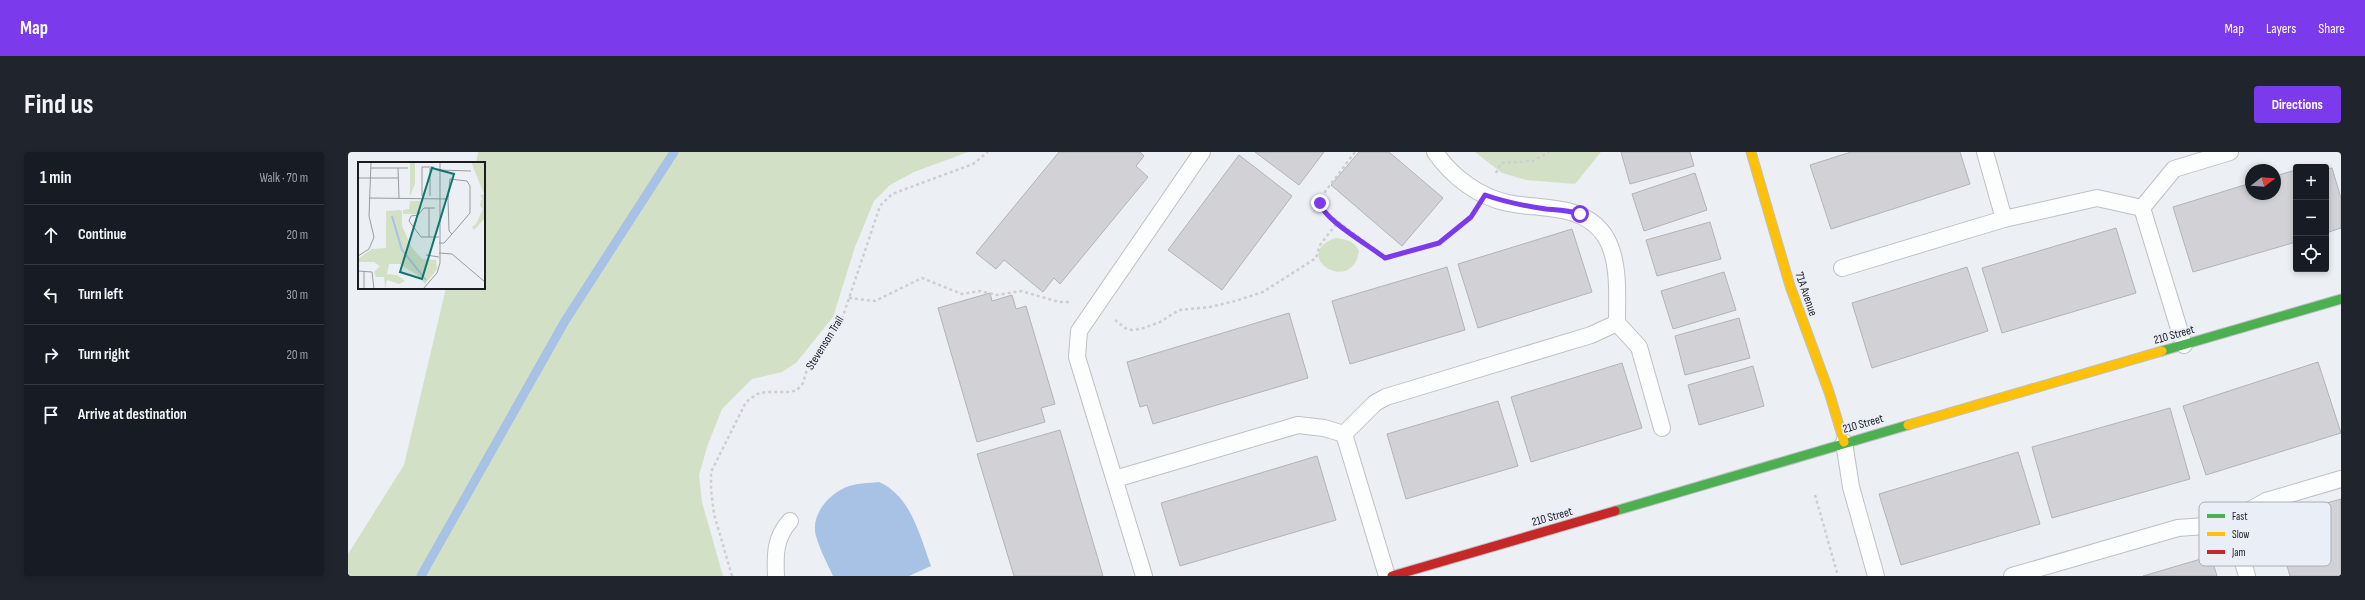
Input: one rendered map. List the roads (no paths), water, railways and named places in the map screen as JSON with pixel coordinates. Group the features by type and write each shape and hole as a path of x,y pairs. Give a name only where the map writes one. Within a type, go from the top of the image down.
{"street":[{"name":"71A Avenue","path":"1751,152 1790,286 1829,392 1844,442"},
{"name":"210 Street","path":"1392,576 1844,442 2184,345 2340,303"}],"lane":[{"path":"1144,576 1077,357 1079,331 1202,152"},
{"path":"1436,152 1442,162 1476,191 1507,203 1547,209 1566,209 1580,214 1593,222 1605,237 1612,256 1617,281 1617,323 1639,347 1662,428"},
{"path":"1984,152 2004,219"},
{"path":"2142,208 2174,169 2230,152"},
{"path":"1842,268 2004,219 2097,198 2142,208"},
{"path":"2142,208 2184,345"},
{"path":"1344,434 1375,403 1386,397 1591,335 1617,323"},
{"path":"1115,479 1298,425 1324,428 1344,434"},
{"path":"1344,434 1387,576"},
{"path":"1844,442 1851,487 1876,576"},
{"path":"2265,502 2341,479"},
{"path":"776,576 775,555 778,538 790,521"},
{"path":"2012,576 2178,528 2199,526"},
{"path":"2244,566 2247,576"}],"water":[{"path":"879,482 890,488 907,507 918,530 931,566 909,576 833,576 816,536 816,520 819,513 828,499 842,489 856,484"}],"waterway":[{"path":"421,576 565,321 674,152"}]}
